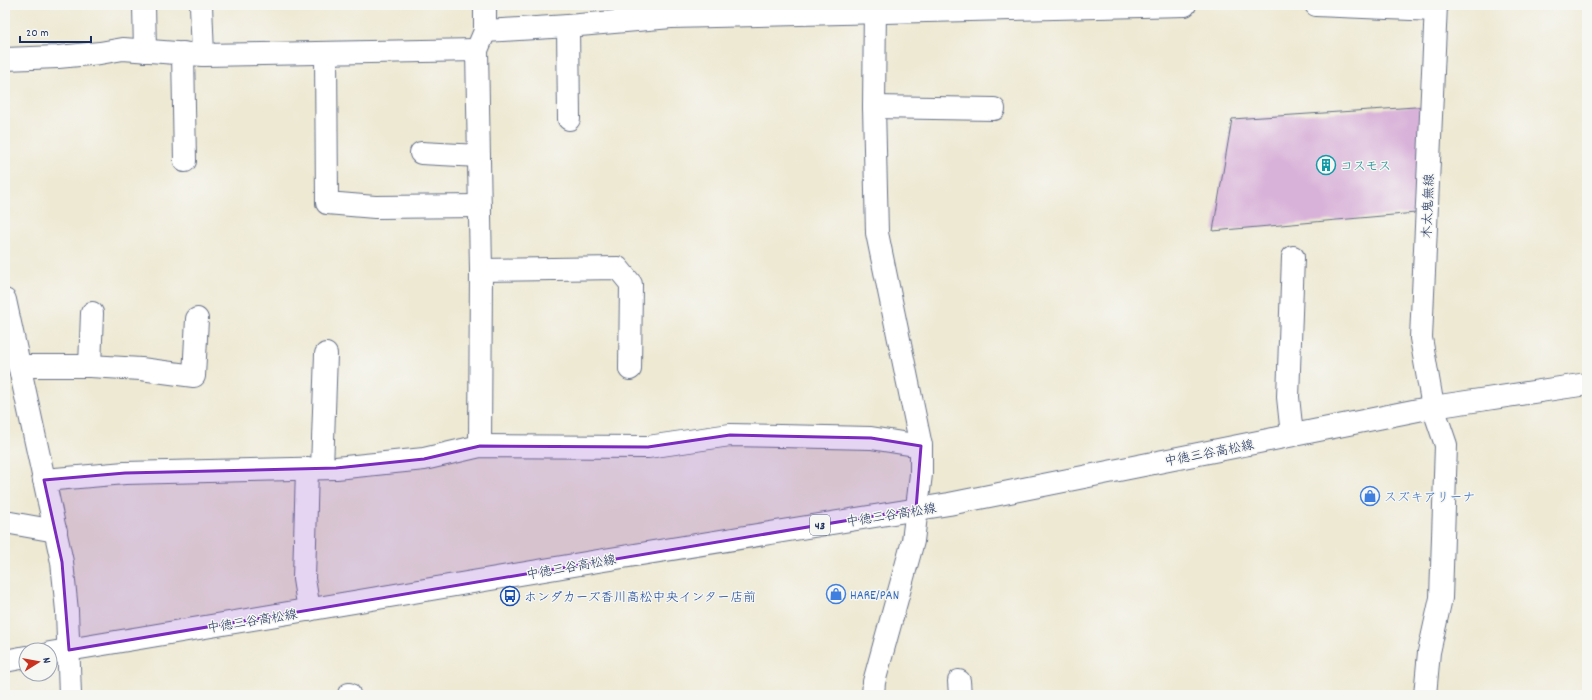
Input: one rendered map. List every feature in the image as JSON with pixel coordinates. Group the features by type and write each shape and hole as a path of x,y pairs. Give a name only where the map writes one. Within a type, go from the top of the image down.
{"street":[{"path":"144,5 145,51"},
{"path":"185,161 193,54 201,5"},
{"path":"480,446 481,270 479,156 481,40 486,5"},
{"path":"5,59 58,57 123,49 193,54 326,53 481,40 671,11 1185,5"},
{"path":"1316,5 1435,7"},
{"name":"木太鬼無線","path":"1425,695 1429,652 1441,598 1446,446 1433,407 1421,338 1435,7"},
{"path":"873,695 874,682 913,542 921,474 921,446 878,233 874,107 875,9"},
{"path":"568,26 569,119"},
{"path":"326,53 327,203 375,207 480,206"},
{"path":"874,107 994,109"},
{"path":"421,153 479,156"},
{"path":"1292,436 1288,397 1293,257"},
{"path":"481,270 618,268 631,284 630,369"},
{"path":"5,300 62,562 68,611 59,652 70,695"},
{"path":"90,366 92,313"},
{"path":"19,366 90,366 141,369 194,376 198,319"},
{"path":"309,610 304,579 326,354"},
{"name":"中徳三谷高松線","path":"59,652 598,561 916,510 1433,407 1587,384"},
{"path":"44,480 125,473 314,468 424,459 480,446 648,447 730,434 871,438 921,446"},
{"path":"5,522 56,531"},
{"path":"5,661 18,659"}],"highlighted area":[{"path":"730,435 871,438 921,446 916,509 69,650 62,562 44,480 125,473 336,468 424,459 480,446 648,447"}],"building":[{"name":"コスモス","path":"1431,106 1427,212 1213,231 1232,119"}],"place":[{"name":"コスモス","path":"1326,165"},
{"name":"スズキアリーナ","path":"1370,496"},
{"name":"HARE/PAN","path":"836,594"},
{"name":"ホンダカーズ香川高松中央インター店前","path":"510,596"}]}
